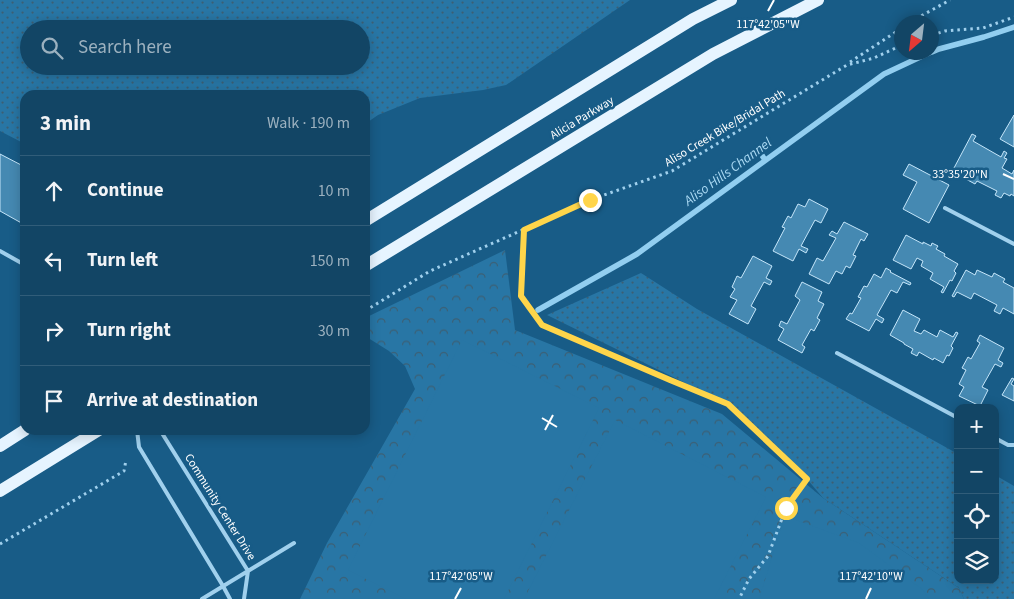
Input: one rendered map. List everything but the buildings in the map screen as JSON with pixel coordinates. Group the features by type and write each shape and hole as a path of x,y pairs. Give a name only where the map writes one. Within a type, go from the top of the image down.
{"main road":[{"name":"Alicia Parkway","path":"370,217 693,19 731,0"},
{"name":"Alicia Parkway","path":"370,263 713,54 818,0"},
{"path":"0,446 20,433"},
{"path":"0,492 91,435"}],"lane":[{"path":"945,208 1014,244"},
{"path":"0,252 20,262"},
{"path":"837,353 954,416"},
{"path":"138,435 139,448 224,586 230,599"},
{"name":"Community Center Drive","path":"163,435 248,571 244,599"},
{"path":"999,440 1008,445 1014,445"},
{"path":"202,599 294,543"}],"path":[{"path":"923,15 950,0"},
{"path":"939,33 983,28 1014,17"},
{"path":"846,65 894,33"},
{"name":"Aliso Creek Bike/Bridal Path","path":"370,308 430,271 590,200 672,172 846,65 874,58 894,49"},
{"path":"524,230 521,296 542,325 728,404 807,479 786,508 768,556 750,579 739,599"},
{"path":"0,544 124,471 126,460"}],"green space":[{"path":"0,0 630,0 506,85 483,90 420,98 378,115 370,121 370,90 20,90 20,141 0,131"},
{"path":"505,250 515,330 722,414 823,498 959,588 964,599 300,599 327,543 415,389 405,366 389,351 370,339 370,316"},
{"path":"641,273 697,309 954,452 954,584 999,584 999,477 1014,486 1014,599 964,599 959,588 823,498 807,479 728,404 547,315"},
{"path":"462,340 599,408 504,599 406,599 348,570"},
{"path":"615,420 766,497 714,599 524,599"},
{"path":"785,516 859,543 923,590 929,599 759,599"}],"waterway":[{"name":"Aliso Hills Channel","path":"939,49 1014,27"},
{"name":"Aliso Hills Channel","path":"538,310 637,254 884,74 914,60"},
{"path":"758,149 765,160"}],"route":[{"path":"590,200 524,230 521,296 542,325 728,404 807,479 786,508"}]}
